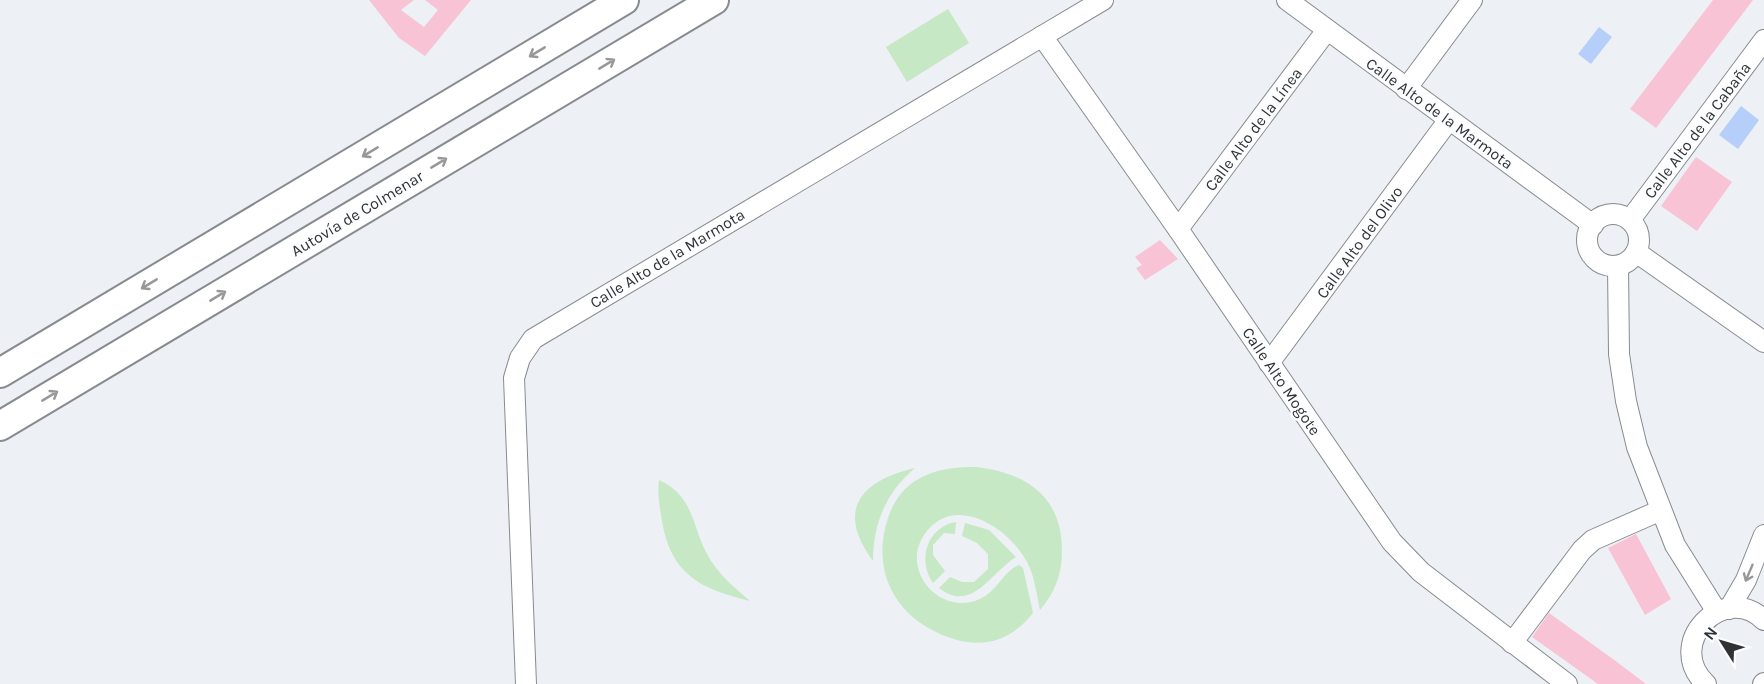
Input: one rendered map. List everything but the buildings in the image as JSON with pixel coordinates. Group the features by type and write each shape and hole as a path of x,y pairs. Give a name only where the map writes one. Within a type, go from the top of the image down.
{"highway":[{"path":"0,373 624,0"},
{"name":"Autovía de Colmenar","path":"0,426 714,0"}],"street":[{"name":"Calle Alto de la Marmota","path":"526,684 514,378 525,348 533,339 738,215 1103,0"},
{"name":"Calle Alto de la Marmota","path":"1287,0 1593,225"},
{"path":"1406,89 1472,0"},
{"name":"Calle Alto de la Línea","path":"1179,228 1327,30"},
{"name":"Calle Alto Mogote","path":"1042,36 1179,228 1269,363 1405,558 1566,684"},
{"name":"Calle Alto de la Cabaña","path":"1630,220 1764,40"},
{"name":"Calle Alto del Olivo","path":"1269,363 1449,121"},
{"path":"1606,216 1623,216 1630,220 1639,238 1636,252 1632,258 1618,266 1605,265 1590,251 1588,238 1593,225 1606,216"},
{"path":"1636,252 1764,342"},
{"path":"1618,266 1619,354 1626,401 1637,447 1659,511 1675,545 1723,610"},
{"path":"1512,643 1582,550 1593,540 1659,511"},
{"path":"1705,683 1693,664 1692,644 1701,625 1723,610 1746,580 1764,535"},
{"path":"1723,610 1751,611 1764,620"}],"green space":[{"path":"948,9 969,43 907,82 886,47"},
{"path":"976,467 1011,475 1038,491 1056,516 1062,551 1057,583 1040,610 1029,566 1021,552 997,529 982,520 966,516 951,516 936,522 924,535 918,549 917,563 921,576 928,587 951,602 965,603 980,599 1013,568 1019,565 1023,568 1033,613 1009,635 980,643 957,640 937,633 905,610 894,595 886,578 883,559 883,539 888,518 895,502 906,488 922,477 937,471"},
{"path":"915,468 896,487 883,510 875,534 873,561 856,527 855,513 859,501 867,490 880,481"},
{"path":"659,480 671,487 686,503 702,545 712,563 750,601 703,585 681,567 666,539 659,501"},
{"path":"956,522 955,534 944,533 933,545 933,555 945,571 933,583 926,564 928,546 938,530"},
{"path":"965,523 989,530 1016,557 971,594 951,595 939,588 950,577 962,582 974,582 988,569 988,554 977,543 962,536"}],"water":[{"path":"1599,27 1612,37 1591,64 1578,54"},
{"path":"1741,106 1759,120 1738,149 1719,135"}]}
